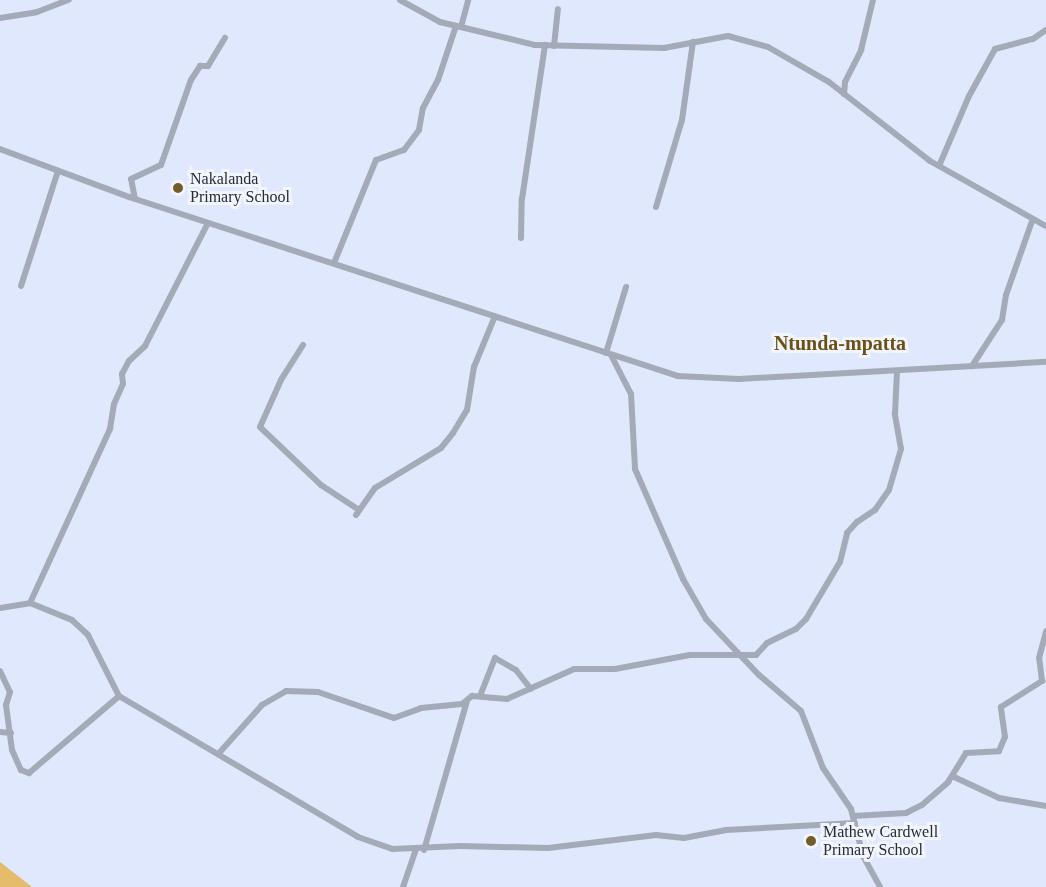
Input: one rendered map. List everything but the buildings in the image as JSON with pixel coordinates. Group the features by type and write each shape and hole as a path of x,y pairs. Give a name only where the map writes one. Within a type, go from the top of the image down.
{"street":[{"path":"0,18 37,12 69,0"},
{"path":"400,0 440,22 545,45 664,48 728,36 768,47 798,61 844,94 893,136 939,166 1032,221 1046,226"},
{"path":"334,263 376,160 404,150 419,130 423,108 438,80 468,0"},
{"path":"844,94 845,82 861,50 873,0"},
{"path":"554,46 558,9"},
{"path":"939,166 969,96 995,49 1033,39 1046,30"},
{"path":"135,199 131,179 161,165 191,80 200,66 208,66 225,38"},
{"path":"656,207 682,120 693,42"},
{"path":"521,238 522,199 545,45"},
{"path":"0,149 135,199 650,369 700,379 1046,362"},
{"path":"21,286 58,171"},
{"path":"972,366 1002,320 1006,295 1032,221"},
{"path":"30,603 110,429 114,404 123,384 122,374 129,361 145,346 208,223"},
{"path":"626,287 608,354 631,394 633,464 660,529 706,619 801,711 823,768 853,816 862,856 880,887"},
{"path":"303,345 260,427 321,485 357,512 375,488 441,448 457,428 468,407 474,367 495,316"},
{"path":"220,752 262,705 286,691 318,692 370,707 392,718 421,708 446,708 480,696 502,700 583,668 612,670 697,655 745,658 756,655 766,643 796,629 806,619 840,562 847,533 857,522 875,510 889,490 900,449 895,414 897,371"},
{"path":"0,608 30,603 81,626 119,696 220,752 358,837 393,849 424,850 460,846 548,848 656,835 684,838 726,830 855,823"},
{"path":"853,816 906,813 922,805 952,776 966,753 999,751 1005,737 1001,706 1042,681 1039,658 1046,631"},
{"path":"480,696 495,658 516,670 531,689"},
{"path":"0,671 10,692 6,705 12,750 21,770 29,773 119,696"},
{"path":"424,850 468,701"},
{"path":"0,732 11,733"},
{"path":"952,776 999,798 1046,806"},
{"path":"403,887 416,850"}],"shaded area":[{"path":"0,862 4,865 32,887 0,887"}],"place":[{"name":"Nakalanda Primary School","path":"178,188"},
{"name":"Mathew Cardwell Primary School","path":"811,841"}],"district":[{"name":"Ntunda-mpatta","path":"840,343"}]}
